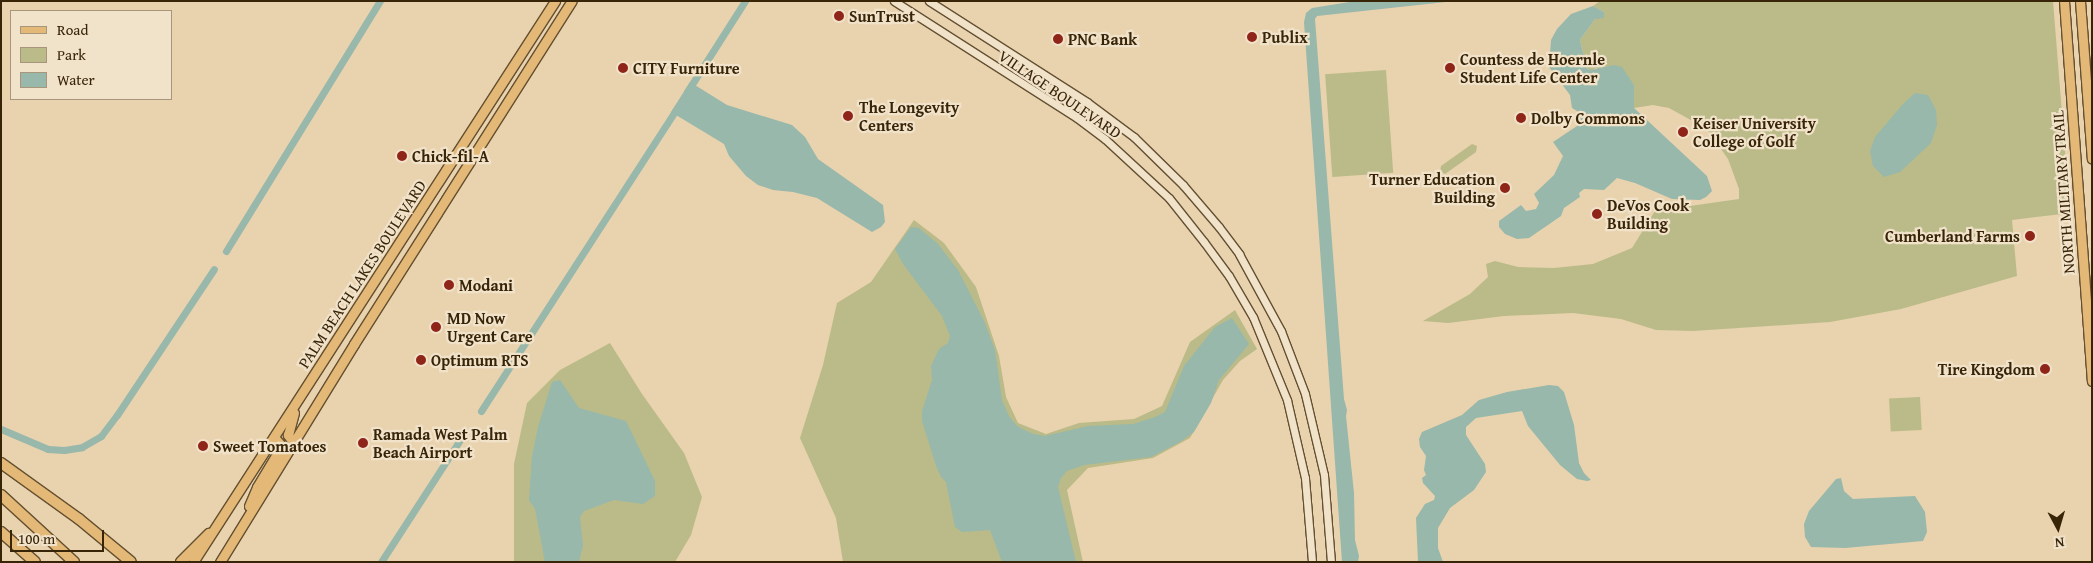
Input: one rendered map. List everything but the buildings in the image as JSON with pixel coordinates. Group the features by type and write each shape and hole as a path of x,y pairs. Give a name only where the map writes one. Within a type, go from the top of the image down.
{"highway":[{"path":"1,463 79,520 132,562"},
{"path":"1,496 74,562"},
{"path":"1,532 35,562"},
{"path":"181,562 210,534"}],"main road":[{"name":"PALM BEACH LAKES BOULEVARD","path":"193,562 555,1"},
{"name":"PALM BEACH LAKES BOULEVARD","path":"220,562 293,442 572,1"},
{"name":"NORTH MILITARY TRAIL","path":"2064,1 2084,264 2089,278 2092,381"},
{"name":"NORTH MILITARY TRAIL","path":"2080,1 2092,159"},
{"path":"293,442 288,435 295,405"},
{"path":"248,516 250,503 257,487 278,452 280,444 274,437"}],"street":[{"name":"VILLAGE BOULEVARD","path":"894,1 1077,118 1105,139 1169,198 1204,242 1229,276 1253,317 1287,400 1305,478 1312,562"},
{"name":"VILLAGE BOULEVARD","path":"929,1 1087,102 1134,137 1219,227 1239,254 1281,330 1305,394 1324,475 1331,562"}],"green space":[{"path":"1600,1 2053,1 2070,213 2012,220 2017,276 1901,309 1830,322 1693,331 1656,330 1621,319 1573,313 1504,316 1448,323 1423,321 1470,294 1488,277 1486,264 1495,261 1518,267 1554,268 1593,264 1632,248 1655,211 1739,199 1739,189 1728,159 1707,129 1669,108 1653,105 1634,108 1634,85 1596,68 1591,71 1587,69 1580,40 1595,19 1604,12 1593,6"},
{"path":"1386,70 1393,173 1332,177 1325,74"},
{"path":"1472,144 1477,146 1476,152 1445,174 1440,171 1441,166"},
{"path":"914,220 944,243 976,287 999,356 1006,397 1018,423 1046,434 1079,423 1134,419 1162,406 1190,342 1235,310 1257,349 1240,361 1223,380 1190,438 1153,458 1088,468 1067,490 1083,562 843,562 836,518 800,438 823,365 837,303 871,282"},
{"path":"610,343 642,394 684,453 702,497 691,535 675,562 514,562 514,464 527,403 560,370"},
{"path":"1920,397 1922,430 1891,432 1889,399"}],"water":[{"path":"1356,1 1455,1 1317,16 1315,19 1344,399 1347,410 1346,416 1354,493 1355,540 1359,556 1358,562 1342,562 1304,22 1306,13 1312,8"},
{"path":"1593,6 1604,12 1604,18 1595,19 1580,40 1587,69 1591,70 1614,65 1622,67 1634,85 1634,108 1707,176 1712,191 1700,200 1672,199 1635,183 1617,178 1604,190 1584,189 1579,193 1580,197 1564,208 1561,216 1529,238 1517,239 1505,234 1499,227 1499,221 1521,205 1526,211 1536,209 1539,203 1534,194 1554,175 1563,156 1553,142 1577,126 1579,121 1577,111 1572,108 1570,95 1549,67 1551,40 1557,29 1571,14"},
{"path":"690,82 727,105 792,125 805,137 818,159 883,205 885,222 881,227 872,232 817,198 793,192 773,190 758,185 746,176 729,156 724,144 671,112"},
{"path":"1915,93 1928,95 1936,110 1937,125 1931,143 1900,172 1884,177 1873,166 1870,151 1875,137"},
{"path":"911,227 919,228 938,244 958,270 985,323 995,350 1002,400 1009,416 1017,426 1033,434 1045,436 1088,426 1133,424 1155,417 1165,412 1184,366 1215,327 1232,318 1249,344 1219,380 1211,403 1194,432 1180,442 1151,457 1084,465 1067,471 1061,478 1058,487 1076,562 1002,562 990,530 962,532 955,527 946,482 941,477 936,466 922,421 922,411 932,380 931,366 939,349 948,343 950,336 942,316 903,264 895,249"},
{"path":"560,380 579,408 626,421 655,481 655,496 643,504 614,500 584,511 580,517 583,545 579,562 545,562 535,509 529,500 532,456 538,427 552,382"},
{"path":"1549,385 1558,386 1564,392 1574,425 1579,463 1584,473 1591,480 1577,479 1560,465 1528,426 1522,411 1476,418 1466,427 1466,435 1485,464 1486,472 1474,490 1450,508 1438,528 1438,548 1443,562 1418,562 1416,518 1425,504 1434,500 1435,496 1423,483 1422,478 1426,475 1424,470 1426,456 1420,447 1419,439 1422,432 1462,415 1479,400 1507,392"},
{"path":"1841,478 1844,491 1853,499 1915,496 1925,512 1927,532 1923,541 1845,548 1811,547 1805,537 1804,524 1809,511 1836,479"}],"waterway":[{"path":"226,251 380,1"},
{"path":"687,92 745,1"},
{"path":"481,411 678,107"},
{"path":"1,429 48,449 64,450 82,447 101,436 214,269"},
{"path":"381,562 462,437"}],"place":[{"name":"SunTrust","path":"839,16"},
{"name":"Publix","path":"1252,37"},
{"name":"PNC Bank","path":"1058,39"},
{"name":"CITY Furniture","path":"623,68"},
{"name":"Countess de Hoernle Student Life Center","path":"1450,68"},
{"name":"The Longevity Centers","path":"848,116"},
{"name":"Dolby Commons","path":"1521,118"},
{"name":"Keiser University College of Golf","path":"1683,132"},
{"name":"Chick-fil-A","path":"402,156"},
{"name":"Turner Education Building","path":"1505,188"},
{"name":"DeVos Cook Building","path":"1597,214"},
{"name":"Cumberland Farms","path":"2030,236"},
{"name":"Modani","path":"449,285"},
{"name":"MD Now Urgent Care","path":"436,327"},
{"name":"Optimum RTS","path":"421,360"},
{"name":"Tire Kingdom","path":"2045,369"},
{"name":"Ramada West Palm Beach Airport","path":"363,443"},
{"name":"Sweet Tomatoes","path":"203,446"}]}
